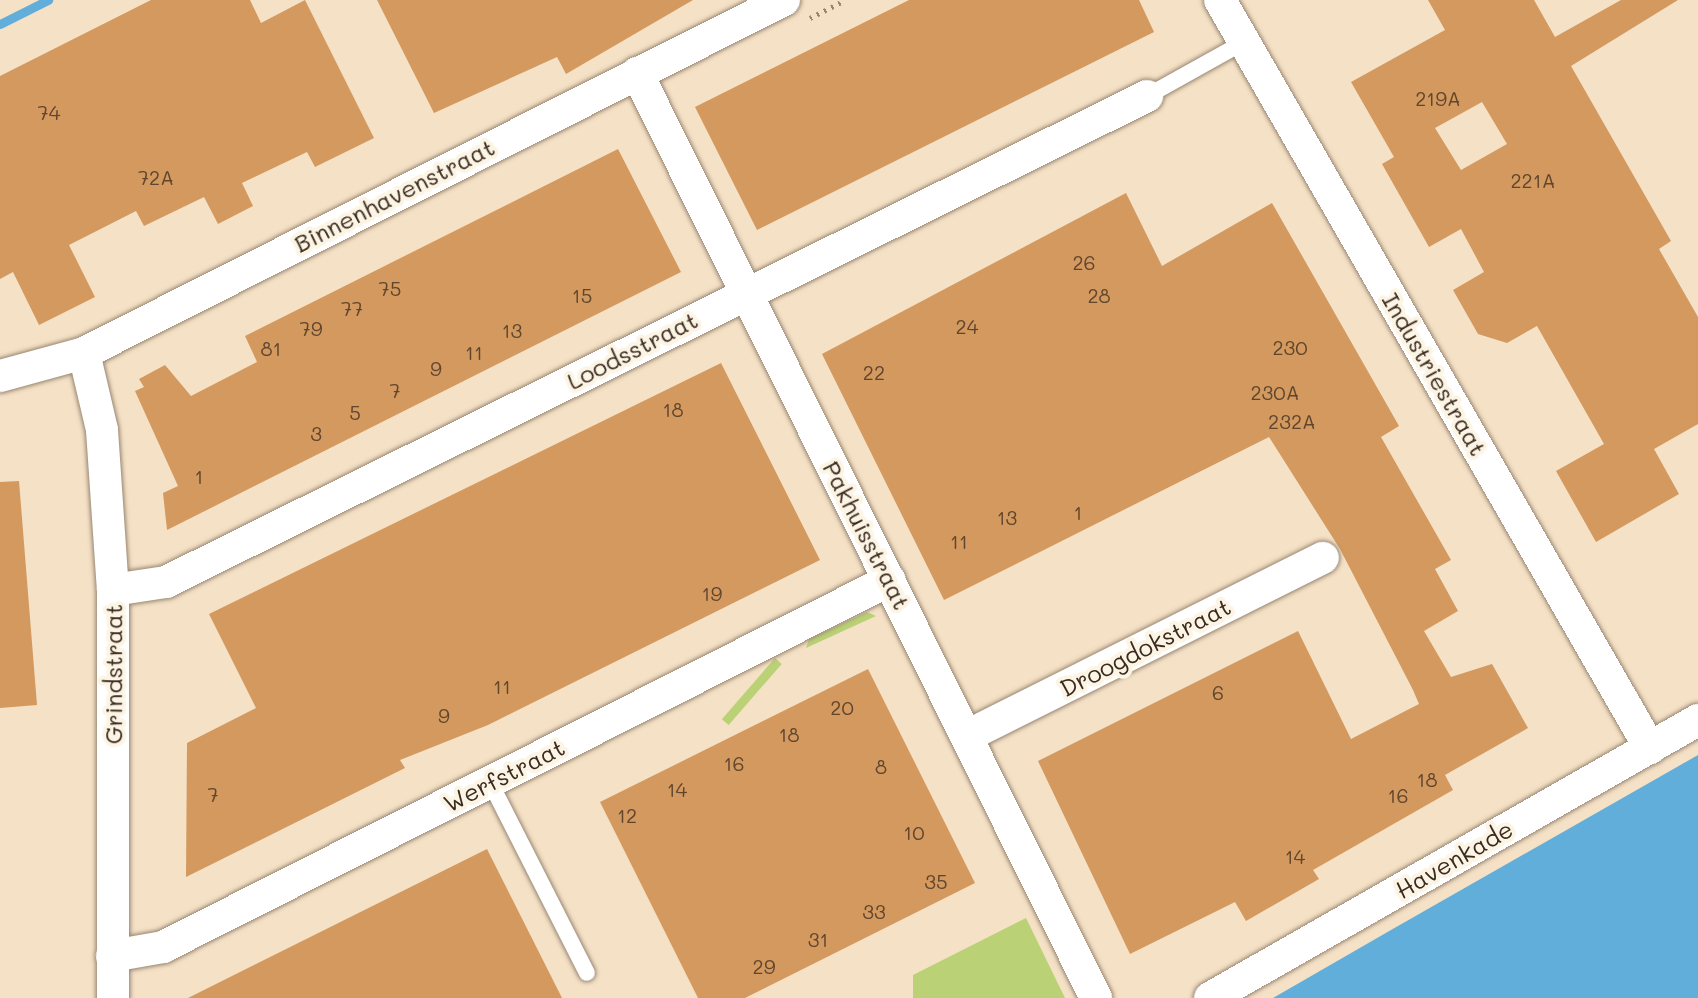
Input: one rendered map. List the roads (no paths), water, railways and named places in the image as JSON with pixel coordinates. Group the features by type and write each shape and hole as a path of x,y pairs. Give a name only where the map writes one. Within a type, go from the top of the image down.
{"street":[{"name":"Binnenhavenstraat","path":"0,376 84,353 784,0"},
{"name":"Industriestraat","path":"1220,0 1650,748"},
{"name":"Pakhuisstraat","path":"637,73 1096,998"},
{"name":"Loodsstraat","path":"113,590 166,582 1147,96"},
{"name":"Grindstraat","path":"84,353 102,430 113,590 113,998"},
{"name":"Droogdokstraat","path":"967,736 1323,558"},
{"name":"Werfstraat","path":"112,956 163,947 890,580"},
{"name":"Havenkade","path":"1210,998 1698,720"}],"lane":[{"path":"1147,96 1244,42"},
{"path":"490,782 587,973"}],"water":[{"path":"1698,755 1698,998 1273,998 1391,930"}],"waterway":[{"path":"0,24 48,0"}]}
